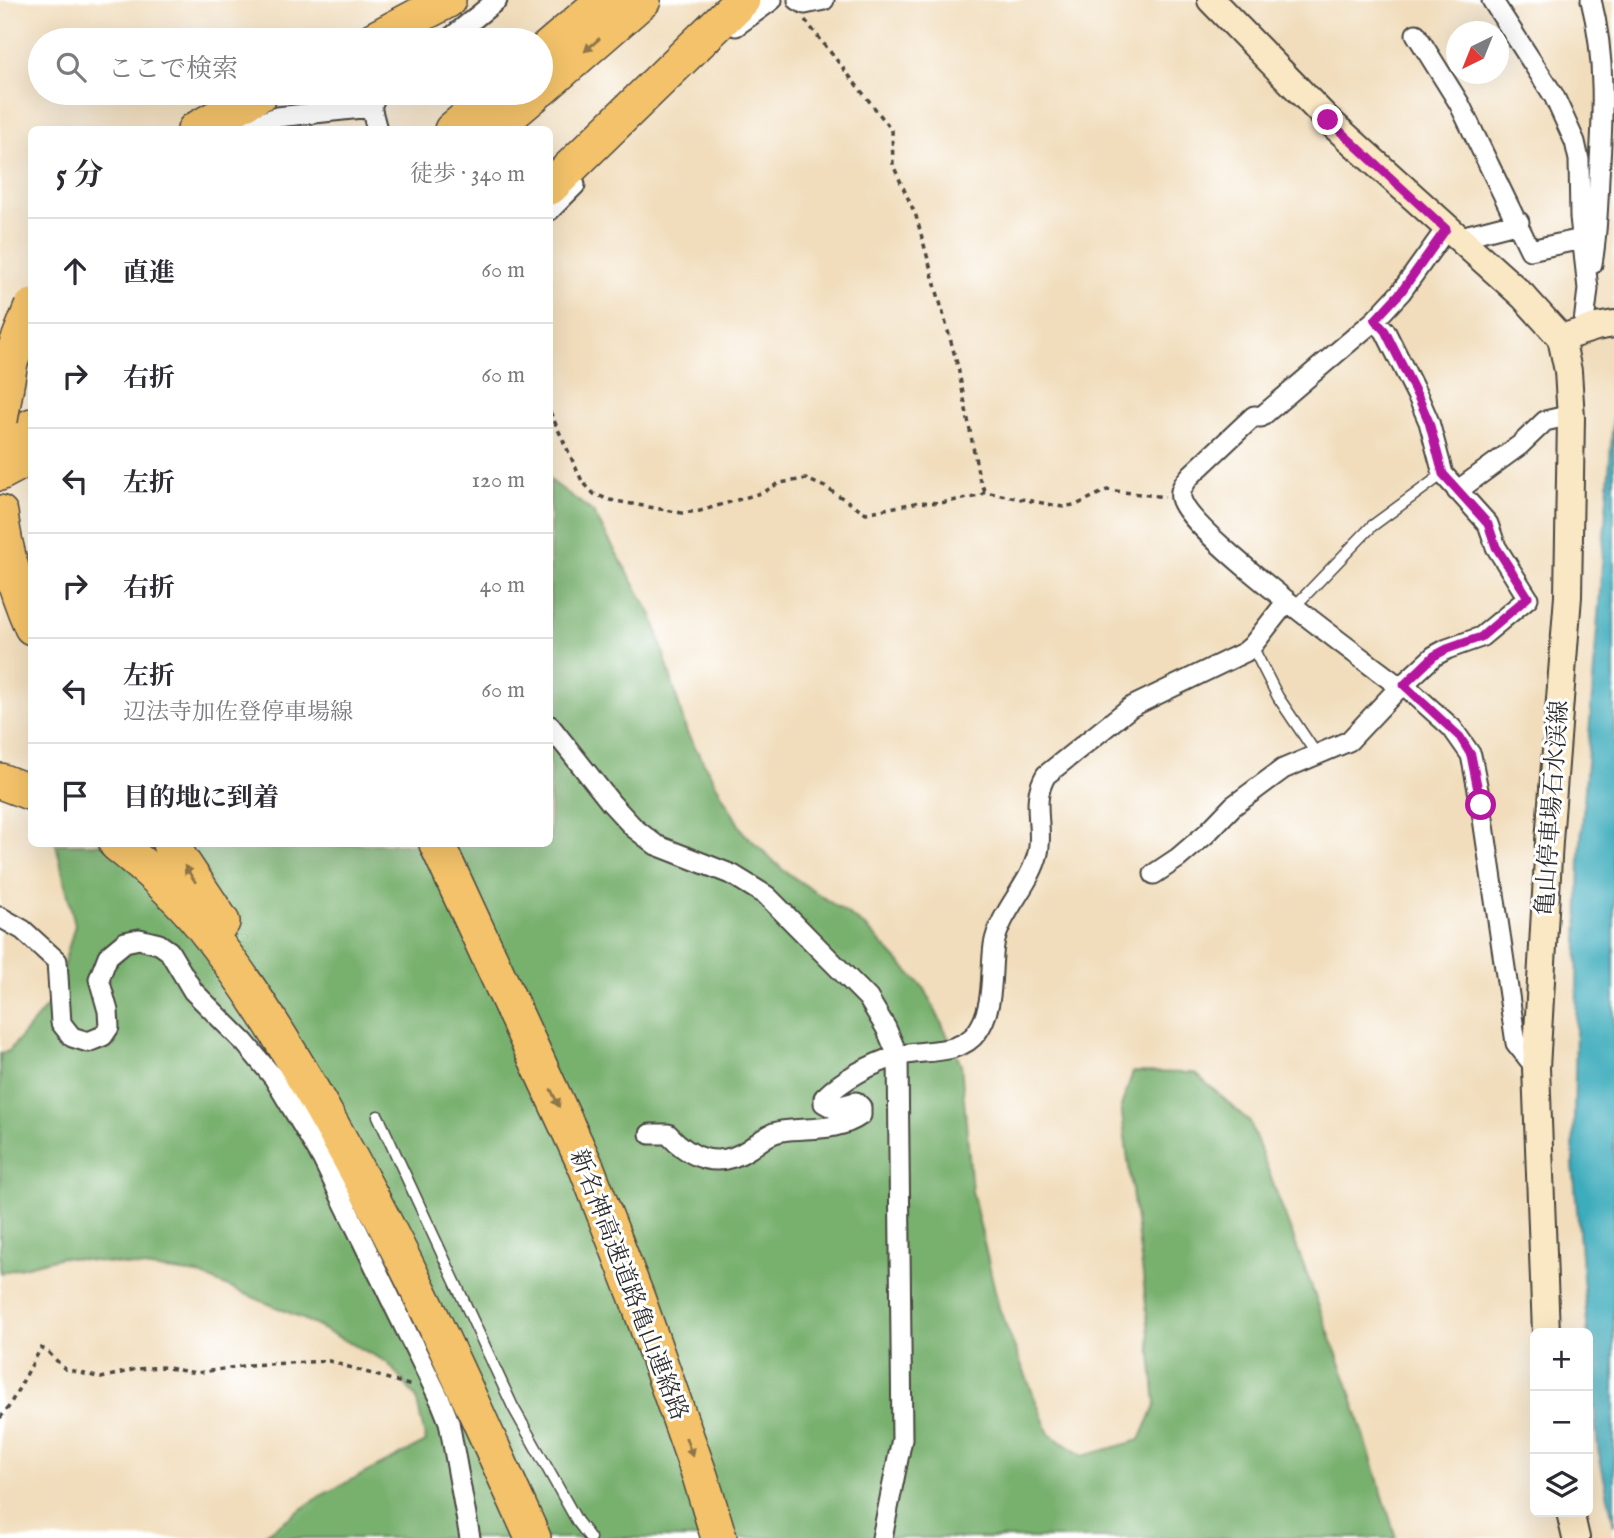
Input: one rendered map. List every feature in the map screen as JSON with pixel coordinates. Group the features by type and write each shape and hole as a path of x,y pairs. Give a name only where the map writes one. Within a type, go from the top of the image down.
{"highway":[{"path":"396,28 448,0"},
{"path":"553,44 604,0"},
{"path":"553,79 643,0"},
{"path":"553,184 742,0"},
{"path":"202,126 240,105"},
{"path":"457,126 482,105"},
{"path":"497,126 522,105"},
{"path":"0,420 10,362 28,317"},
{"path":"0,400 28,404"},
{"path":"0,443 28,428"},
{"path":"0,473 28,458"},
{"path":"0,513 7,555 28,618"},
{"path":"0,781 28,792"},
{"path":"120,847 169,889 200,923 243,981 292,1055 364,1181 430,1310 533,1538"},
{"path":"172,847 314,1062 436,1281 484,1384 527,1494 541,1538"},
{"path":"438,847 526,1036"},
{"path":"450,847 526,1036"},
{"name":"新名神高速道路亀山連絡路","path":"526,1036 587,1168 637,1297 719,1538"}],"main road":[{"path":"1211,0 1328,120 1451,234 1522,296 1588,330"},
{"name":"亀山停車場石水渓線","path":"1546,1328 1536,1069 1549,841 1568,596 1568,371 1588,330"},
{"path":"1571,1517 1576,1538"}],"street":[{"path":"463,28 497,0"},
{"path":"553,207 743,19 772,0"},
{"path":"1492,0 1554,96 1575,142 1579,160 1582,239 1588,289 1588,330"},
{"path":"1588,289 1595,243 1602,97 1600,43 1591,0"},
{"path":"1416,34 1459,103 1531,250 1582,239"},
{"path":"252,126 277,117 345,105"},
{"path":"374,105 377,126"},
{"path":"1519,222 1451,234 1375,320 1261,417 1254,416 1191,475 1183,486 1181,498 1188,512 1202,528 1290,604 1402,687 1452,728 1471,755 1481,805 1516,1043 1536,1069"},
{"path":"1154,874 1206,834 1233,806 1283,769 1349,741 1434,656 1481,637 1528,597 1496,547 1488,524 1443,474 1429,422 1419,399 1385,331 1375,320"},
{"path":"0,351 28,335"},
{"path":"1457,491 1520,445 1545,421 1570,415"},
{"path":"650,1134 668,1134 681,1149 699,1158 712,1161 736,1156 770,1134 841,1125 861,1115 861,1107 856,1102 828,1107 824,1104 824,1098 833,1089 868,1068 898,1056 965,1044 981,1025 990,995 994,943 1007,911 1037,854 1037,805 1041,783 1046,775 1130,707 1252,646 1290,604"},
{"path":"553,730 634,828 656,845 733,875 767,896 868,998 886,1028 898,1056 902,1439 882,1538"},
{"path":"0,917 23,930 57,961 61,1023 66,1031 79,1040 96,1040 108,1031 108,1011 99,979 108,956 117,947 139,939 159,944 169,951 194,991 245,1043 274,1078 328,1169 449,1422 470,1538"}],"lane":[{"path":"1290,604 1372,526 1443,474"},
{"path":"1252,646 1278,697 1318,755"},
{"path":"378,1116 513,1407 576,1521 590,1538"}],"path":[{"path":"809,1 799,13 892,130 893,165 916,216 955,354 979,478 985,492"},
{"path":"553,418 582,481 594,494 610,500 682,513 700,512 764,492 779,483 806,479 825,487 857,509 874,513 903,504 940,503 980,496 985,492 1063,507 1078,504 1107,490 1181,498"},
{"path":"0,1418 41,1348 65,1369 101,1378 137,1369 162,1367 196,1373 248,1365 329,1361 416,1387 432,1385"}],"green space":[{"path":"553,482 593,512 653,617 687,733 743,832 783,870 865,926 925,989 961,1064 972,1191 999,1308 1049,1434 1083,1456 1140,1440 1156,1404 1143,1275 1121,1106 1133,1072 1195,1073 1250,1122 1348,1384 1396,1538 260,1538 320,1496 426,1442 416,1397 387,1362 297,1316 198,1274 62,1257 0,1273 0,1054 9,1051 54,998 75,925 57,847 553,847"}],"water":[{"path":"1614,405 1614,1525 1598,1449 1593,1392 1593,1328 1587,1328 1573,1164 1580,854"}],"route":[{"path":"1328,120 1446,229 1401,292 1375,320 1385,331 1419,399 1429,422 1443,474 1488,524 1496,547 1528,597 1481,637 1434,656 1404,685 1460,737 1471,755 1481,805"}]}
